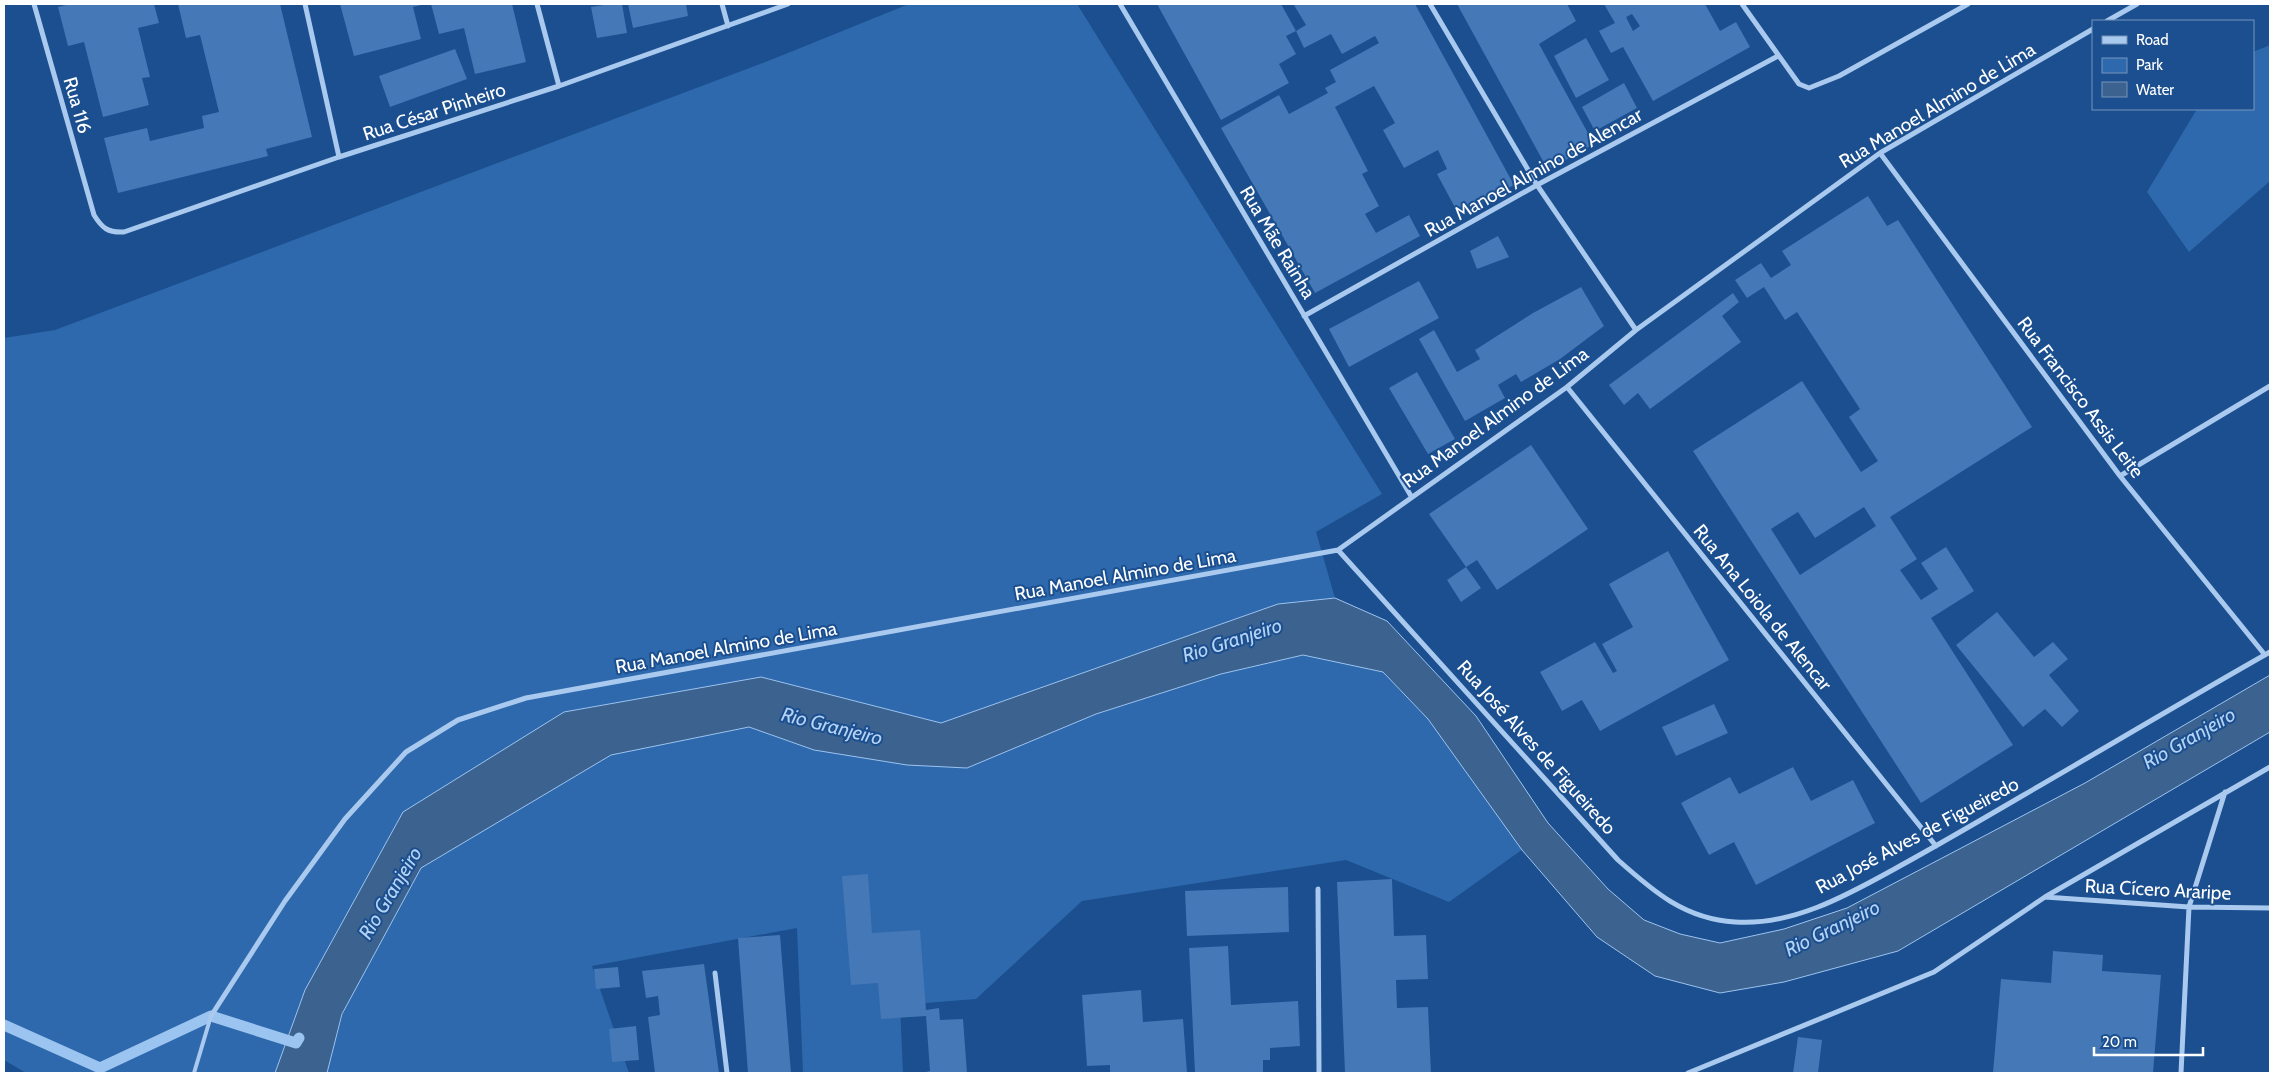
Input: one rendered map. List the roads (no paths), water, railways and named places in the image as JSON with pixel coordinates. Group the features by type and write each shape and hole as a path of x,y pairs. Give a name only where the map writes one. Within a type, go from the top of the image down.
{"street":[{"name":"Rua 116","path":"34,4 94,215"},
{"path":"305,4 339,157"},
{"path":"537,4 559,86"},
{"path":"722,4 728,26"},
{"name":"Rua César Pinheiro","path":"94,215 101,226 108,230 124,232 339,157 559,86 788,4"},
{"name":"Rua Mãe Rainha","path":"1120,4 1411,496"},
{"path":"1430,4 1538,185 1636,330"},
{"path":"1742,4 1799,84 1809,88 1839,76 1968,4"},
{"path":"2109,20 2137,4"},
{"name":"Rua Manoel Almino de Lima","path":"211,1016 285,901 345,819 406,752 458,720 526,698 1338,550 1411,496 1567,387 1636,330 1880,153 2092,31"},
{"name":"Rua Manoel Almino de Alencar","path":"1304,316 1538,185 1778,56"},
{"name":"Rua Francisco Assis Leite","path":"1880,153 2120,476 2268,653"},
{"path":"2120,476 2270,386"},
{"name":"Rua Ana Loiola de Alencar","path":"1567,387 1936,846"},
{"name":"Rua José Alves de Figueiredo","path":"1338,550 1618,860 1658,895 1693,914 1735,922 1765,920 1795,914 1839,899 1936,846 2268,653"},
{"path":"1688,1073 1934,972 2045,897 2270,767"},
{"path":"2182,1073 2190,907 2225,792"},
{"path":"1318,889 1320,1073"},
{"name":"Rua Cícero Araripe","path":"2045,897 2190,907 2270,908"},
{"path":"715,972 727,1073"}],"lane":[{"name":"Rua Manoel Almino de Lima","path":"194,1073 211,1016"}],"water":[{"name":"Rio Granjeiro","path":"1335,598 1387,621 1476,716 1548,823 1608,889 1644,920 1680,934 1720,943 1784,929 1847,908 2085,783 2270,675 2270,732 1898,951 1784,982 1720,993 1655,976 1597,937 1522,850 1428,719 1383,672 1303,655 1221,674 1096,714 967,768 907,765 814,750 749,727 611,755 421,868 342,1014 327,1073 275,1073 305,990 403,812 564,712 761,677 941,723 1278,604"}],"waterway":[{"path":"4,1025 100,1068 211,1016 296,1043 299,1038"}]}
